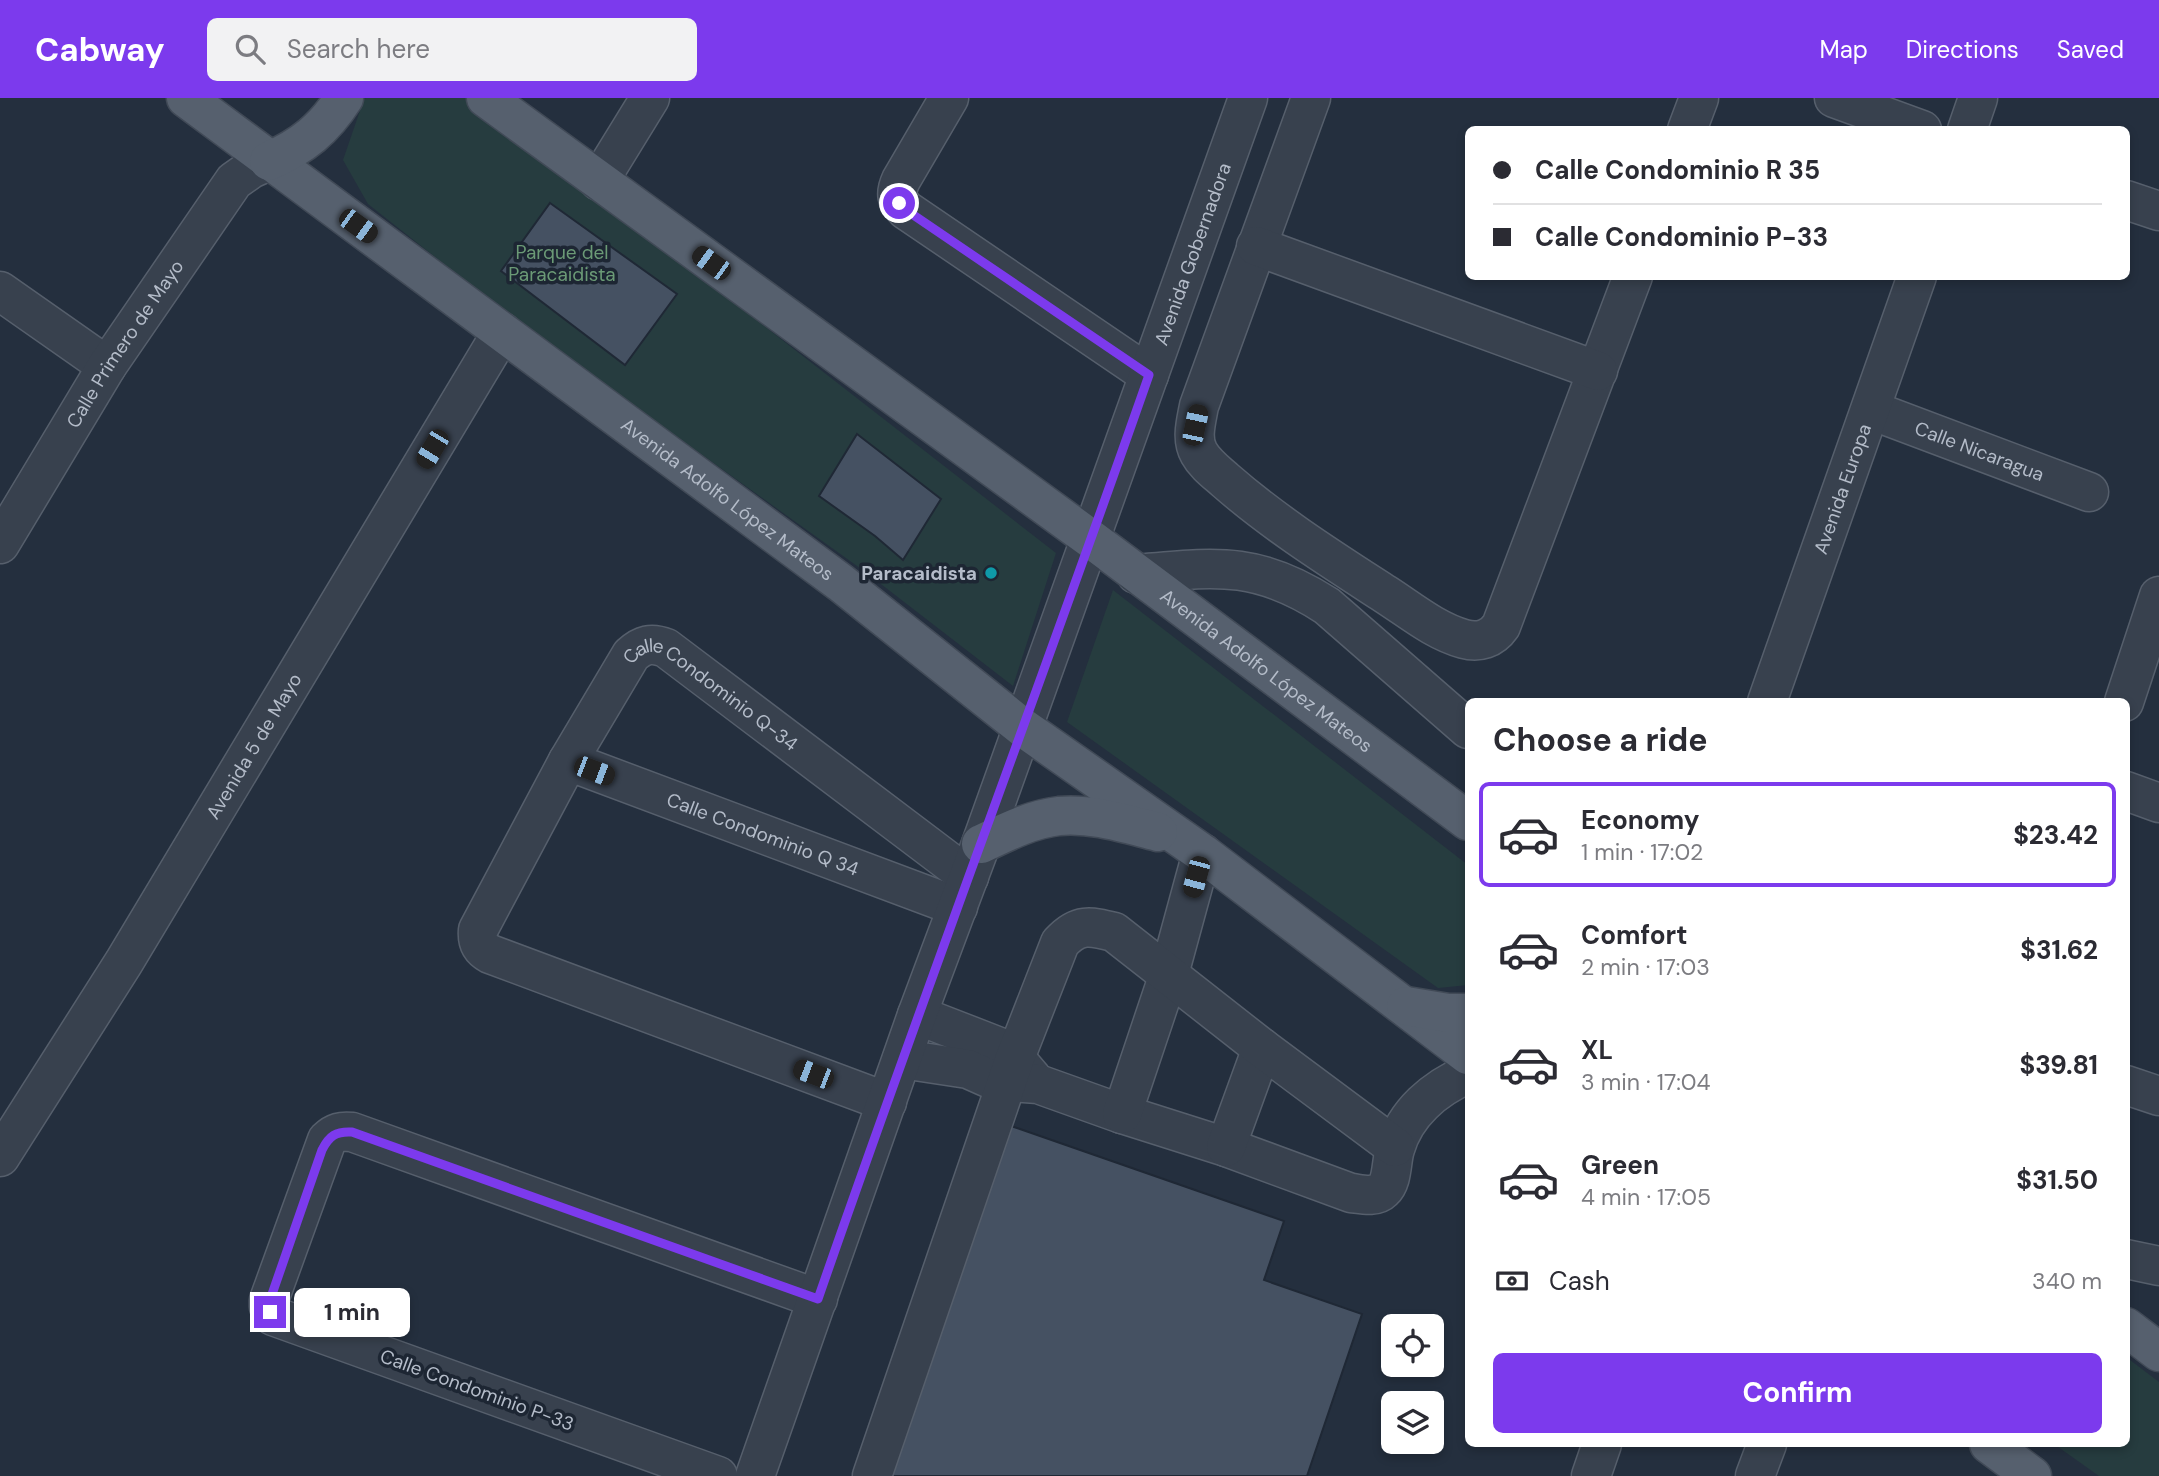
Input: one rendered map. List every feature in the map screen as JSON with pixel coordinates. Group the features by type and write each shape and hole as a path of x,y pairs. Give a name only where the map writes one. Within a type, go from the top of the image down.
{"main road":[{"name":"Avenida Adolfo López Mateos","path":"186,98 841,583 1022,727 1192,846 1465,1053"},
{"path":"269,160 291,151 316,134 344,98"},
{"name":"Avenida Adolfo López Mateos","path":"486,98 1091,539 1465,819"},
{"path":"969,876 1020,825 1058,816 1084,816 1115,821 1192,846"},
{"path":"1404,1006 1465,1013"},
{"path":"2130,1330 2159,1352"},
{"path":"1993,1447 2032,1476"}],"street":[{"path":"599,181 650,98"},
{"path":"949,98 901,180 897,195 899,203 1149,375"},
{"path":"1311,98 1199,407 1195,438 1198,452 1240,492 1311,545 1439,628 1474,641 1495,635 1501,626 1632,280"},
{"path":"1688,126 1699,98"},
{"path":"1834,98 1911,126"},
{"path":"1968,126 1978,98"},
{"name":"Avenida Gobernadora","path":"755,1476 1246,99"},
{"name":"Calle Primero de Mayo","path":"0,544 107,366 234,181 269,160"},
{"path":"2130,201 2159,211"},
{"path":"1256,246 1598,371"},
{"name":"Avenida Europa","path":"1769,698 1916,280"},
{"path":"0,291 107,366"},
{"name":"Avenida 5 de Mayo","path":"0,1157 124,962 502,332"},
{"name":"Calle Nicaragua","path":"1871,410 2089,492"},
{"path":"1136,574 1212,567 1243,570 1266,575 1311,595 1465,726"},
{"path":"1359,634 1374,586"},
{"path":"2125,698 2159,596"},
{"name":"Calle Condominio Q-34","path":"887,1102 483,950 477,938 478,930 568,761 631,655 648,645 666,648 969,876"},
{"name":"Calle Condominio Q 34","path":"568,761 969,876"},
{"path":"2130,792 2159,803"},
{"path":"1122,1114 1170,974 1192,846"},
{"path":"872,1476 1020,1075 1060,943 1069,933 1080,928 1094,927 1114,932 1262,1048 1395,1147"},
{"path":"918,1015 997,1046 1020,1075 1122,1114 1365,1195 1380,1193 1384,1189 1395,1147 1420,1105 1433,1093 1465,1076"},
{"path":"1226,1147 1262,1048"},
{"path":"902,1059 968,1069 995,1081 1020,1075"},
{"path":"2130,1086 2159,1096"},
{"name":"Calle Condominio P-33","path":"718,1476 273,1316 269,1307 270,1300 327,1140 341,1131 352,1132 818,1299"},
{"path":"2130,1260 2159,1266"},
{"path":"1591,1476 1601,1447"},
{"path":"1755,1476 1765,1447"}],"green space":[{"name":"Parque del Paracaidista","path":"366,98 471,98 1056,553 1013,686 864,571 521,325 368,204 343,160"},
{"path":"1113,590 1465,863 1465,985 1438,988 1067,722"},
{"path":"2130,1360 2159,1382 2159,1476 2099,1476 2058,1447 2130,1447"}],"building":[{"path":"550,203 677,294 625,365 501,271"},
{"path":"857,434 941,499 903,560 875,536 819,496"},
{"path":"997,1121 1284,1221 1264,1280 1362,1314 1307,1476 875,1476"}],"place":[{"name":"Paracaidista","path":"991,573"}],"route":[{"path":"270,1312 270,1300 322,1150 333,1134 341,1131 352,1132 818,1299 1149,375 899,203"}]}
